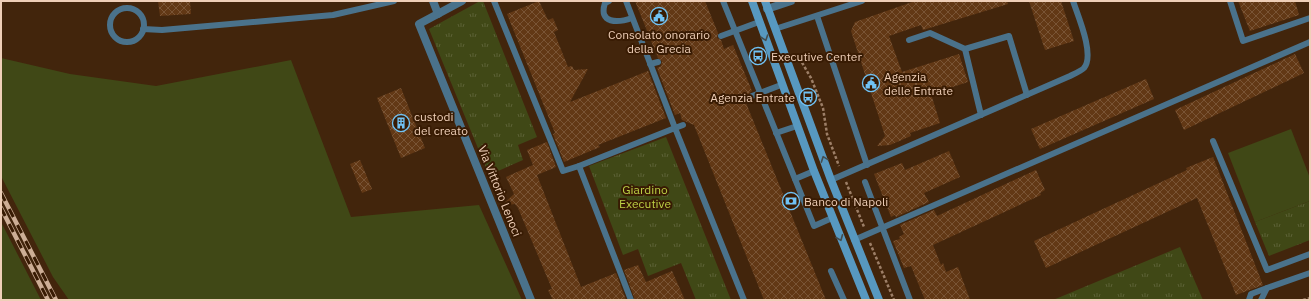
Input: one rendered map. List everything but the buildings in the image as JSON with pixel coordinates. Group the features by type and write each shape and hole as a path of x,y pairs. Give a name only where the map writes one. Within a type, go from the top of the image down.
{"main road":[{"path":"752,1 781,85 832,218 866,300"},
{"path":"766,5 831,180 878,300"}],"street":[{"path":"433,1 438,14"},
{"name":"Via Vittorio Lenoci","path":"462,1 419,24 531,300"},
{"path":"766,5 791,1"}],"lane":[{"path":"143,29 162,30 333,15 394,1"},
{"path":"494,1 563,171 683,125"},
{"path":"609,1 605,3 603,9 604,16 609,20 622,22 632,18"},
{"path":"626,1 744,300"},
{"path":"723,1 814,226 832,218"},
{"path":"775,29 862,1"},
{"path":"831,180 1070,76 1084,68 1088,57 1086,41 1073,1"},
{"path":"1230,1 1243,41 1310,18"},
{"path":"130,8 135,10 142,18 143,29 141,35 132,41 120,41 112,34 110,23 111,17 119,10 130,8"},
{"path":"817,16 867,165"},
{"path":"721,36 759,22"},
{"path":"909,40 930,34 965,49 1009,36 1027,95"},
{"path":"854,240 867,236 1310,42"},
{"path":"965,49 981,115"},
{"path":"650,64 658,62"},
{"path":"752,96 781,85"},
{"path":"776,133 797,126"},
{"path":"1213,142 1267,270 1310,254"},
{"path":"579,166 631,300"},
{"path":"795,179 814,171"},
{"path":"865,182 910,300"},
{"path":"831,271 844,300"},
{"path":"1249,300 1251,294 1310,273"},
{"path":"1261,300 1267,288"}],"path":[{"path":"795,51 811,78 823,108 827,134 894,300"},
{"path":"1303,300 1310,298"}],"green space":[{"path":"480,1 483,1 537,137 518,145 523,160 489,175 429,29"},
{"path":"1,58 70,74 156,86 291,60 351,217 479,205 522,300 69,300 53,277 1,176"},
{"path":"1291,129 1310,178 1310,201 1255,222 1228,153"},
{"name":"Giardino Executive","path":"666,137 731,300 696,300 681,263 648,276 638,249 623,255 589,166"},
{"path":"1310,201 1310,240 1269,256 1255,222"},
{"path":"1,222 41,300 1,300"},
{"path":"1180,247 1203,300 1053,300"}],"railway":[{"path":"1,193 56,300"},
{"path":"1,208 48,300"}],"place":[{"name":"Consolato onorario della Grecia","path":"659,16"},
{"name":"Executive Center","path":"758,56"},
{"name":"Agenzia delle Entrate","path":"871,83"},
{"name":"Agenzia Entrate","path":"808,97"},
{"name":"custodi del creato","path":"401,123"},
{"name":"Banco di Napoli","path":"791,201"}]}
